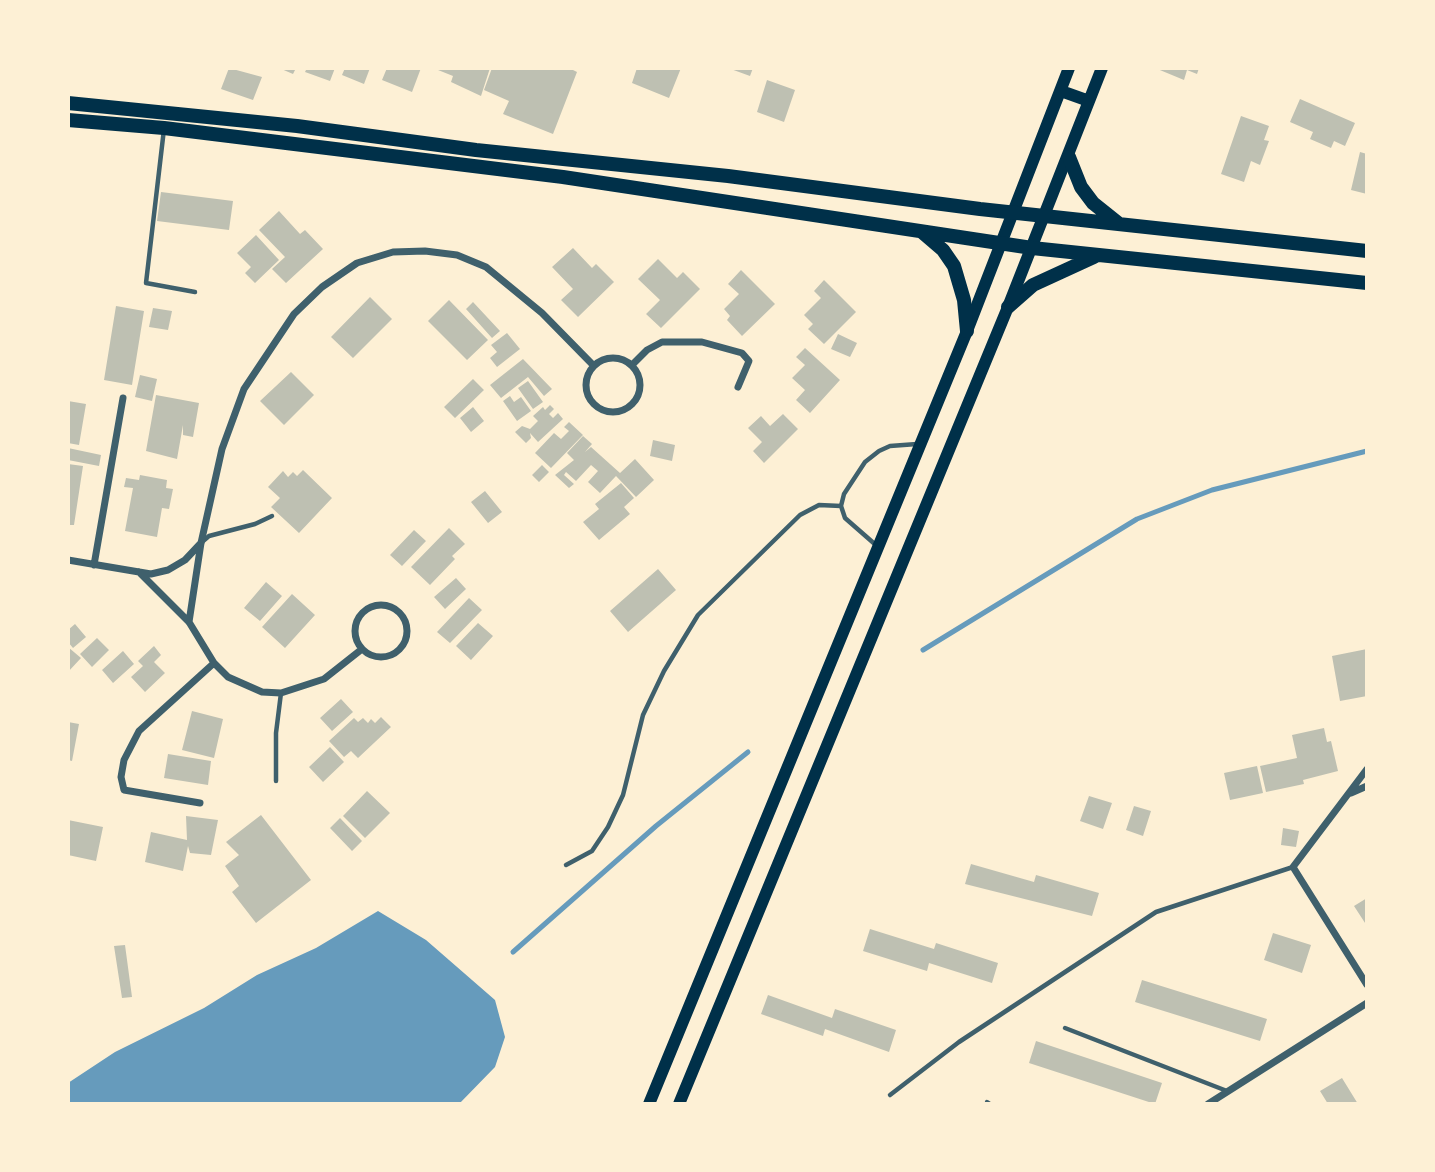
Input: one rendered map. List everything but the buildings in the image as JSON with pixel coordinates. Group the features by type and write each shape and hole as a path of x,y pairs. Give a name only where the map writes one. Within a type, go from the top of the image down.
{"main road":[{"path":"649,1104 1003,243 1069,68"},
{"path":"679,1104 1008,307 1102,68"},
{"path":"1060,91 1088,101"},
{"path":"68,103 166,121 1003,243 1367,283"},
{"path":"68,120 166,121 728,176 1015,213 1367,251"},
{"path":"1069,157 1081,187 1093,204 1119,224"},
{"path":"921,231 943,250 954,266 964,300 967,331"},
{"path":"1008,307 1033,285 1098,255"}],"street":[{"path":"189,622 201,543 222,449 244,389 294,314 322,287 357,263 393,252 425,251 457,256 486,267 542,313 593,365"},
{"path":"632,365 662,342 679,340 724,347 742,353 749,360 738,387"},
{"path":"612,357 632,365 638,374 638,395 632,404 613,412 602,410 587,395 585,385 593,365 612,357"},
{"path":"94,565 123,398"},
{"path":"68,560 151,574 169,570 185,560 201,543"},
{"path":"139,572 189,622 214,663 228,677 262,692 281,693 324,679 362,649"},
{"path":"382,605 400,613 408,632 399,650 381,657 362,649 355,631 363,612 382,605"},
{"path":"200,803 124,790 121,777 124,760 139,731 214,663"},
{"path":"1367,769 1293,867 1367,985"},
{"path":"1350,793 1367,786"},
{"path":"1208,1104 1367,1003"}],"lane":[{"path":"166,121 146,283 195,292"},
{"path":"878,548 845,518 841,506 854,477 878,451 890,446 921,443"},
{"path":"565,865 592,851 608,827 623,795 643,715 664,671 698,615 800,515 819,505 841,506"},
{"path":"201,543 209,536 255,524 272,516"},
{"path":"276,781 276,733 281,693"},
{"path":"890,1095 992,1019 1156,912 1195,896 1293,867"},
{"path":"1065,1028 1228,1091"}],"water":[{"path":"378,911 426,940 495,1000 505,1037 495,1067 459,1104 68,1104 68,1083 115,1052 204,1008 257,975 316,948"}],"waterway":[{"path":"923,650 1137,519 1212,490 1367,451"},
{"path":"513,952 656,826 748,752"}]}
